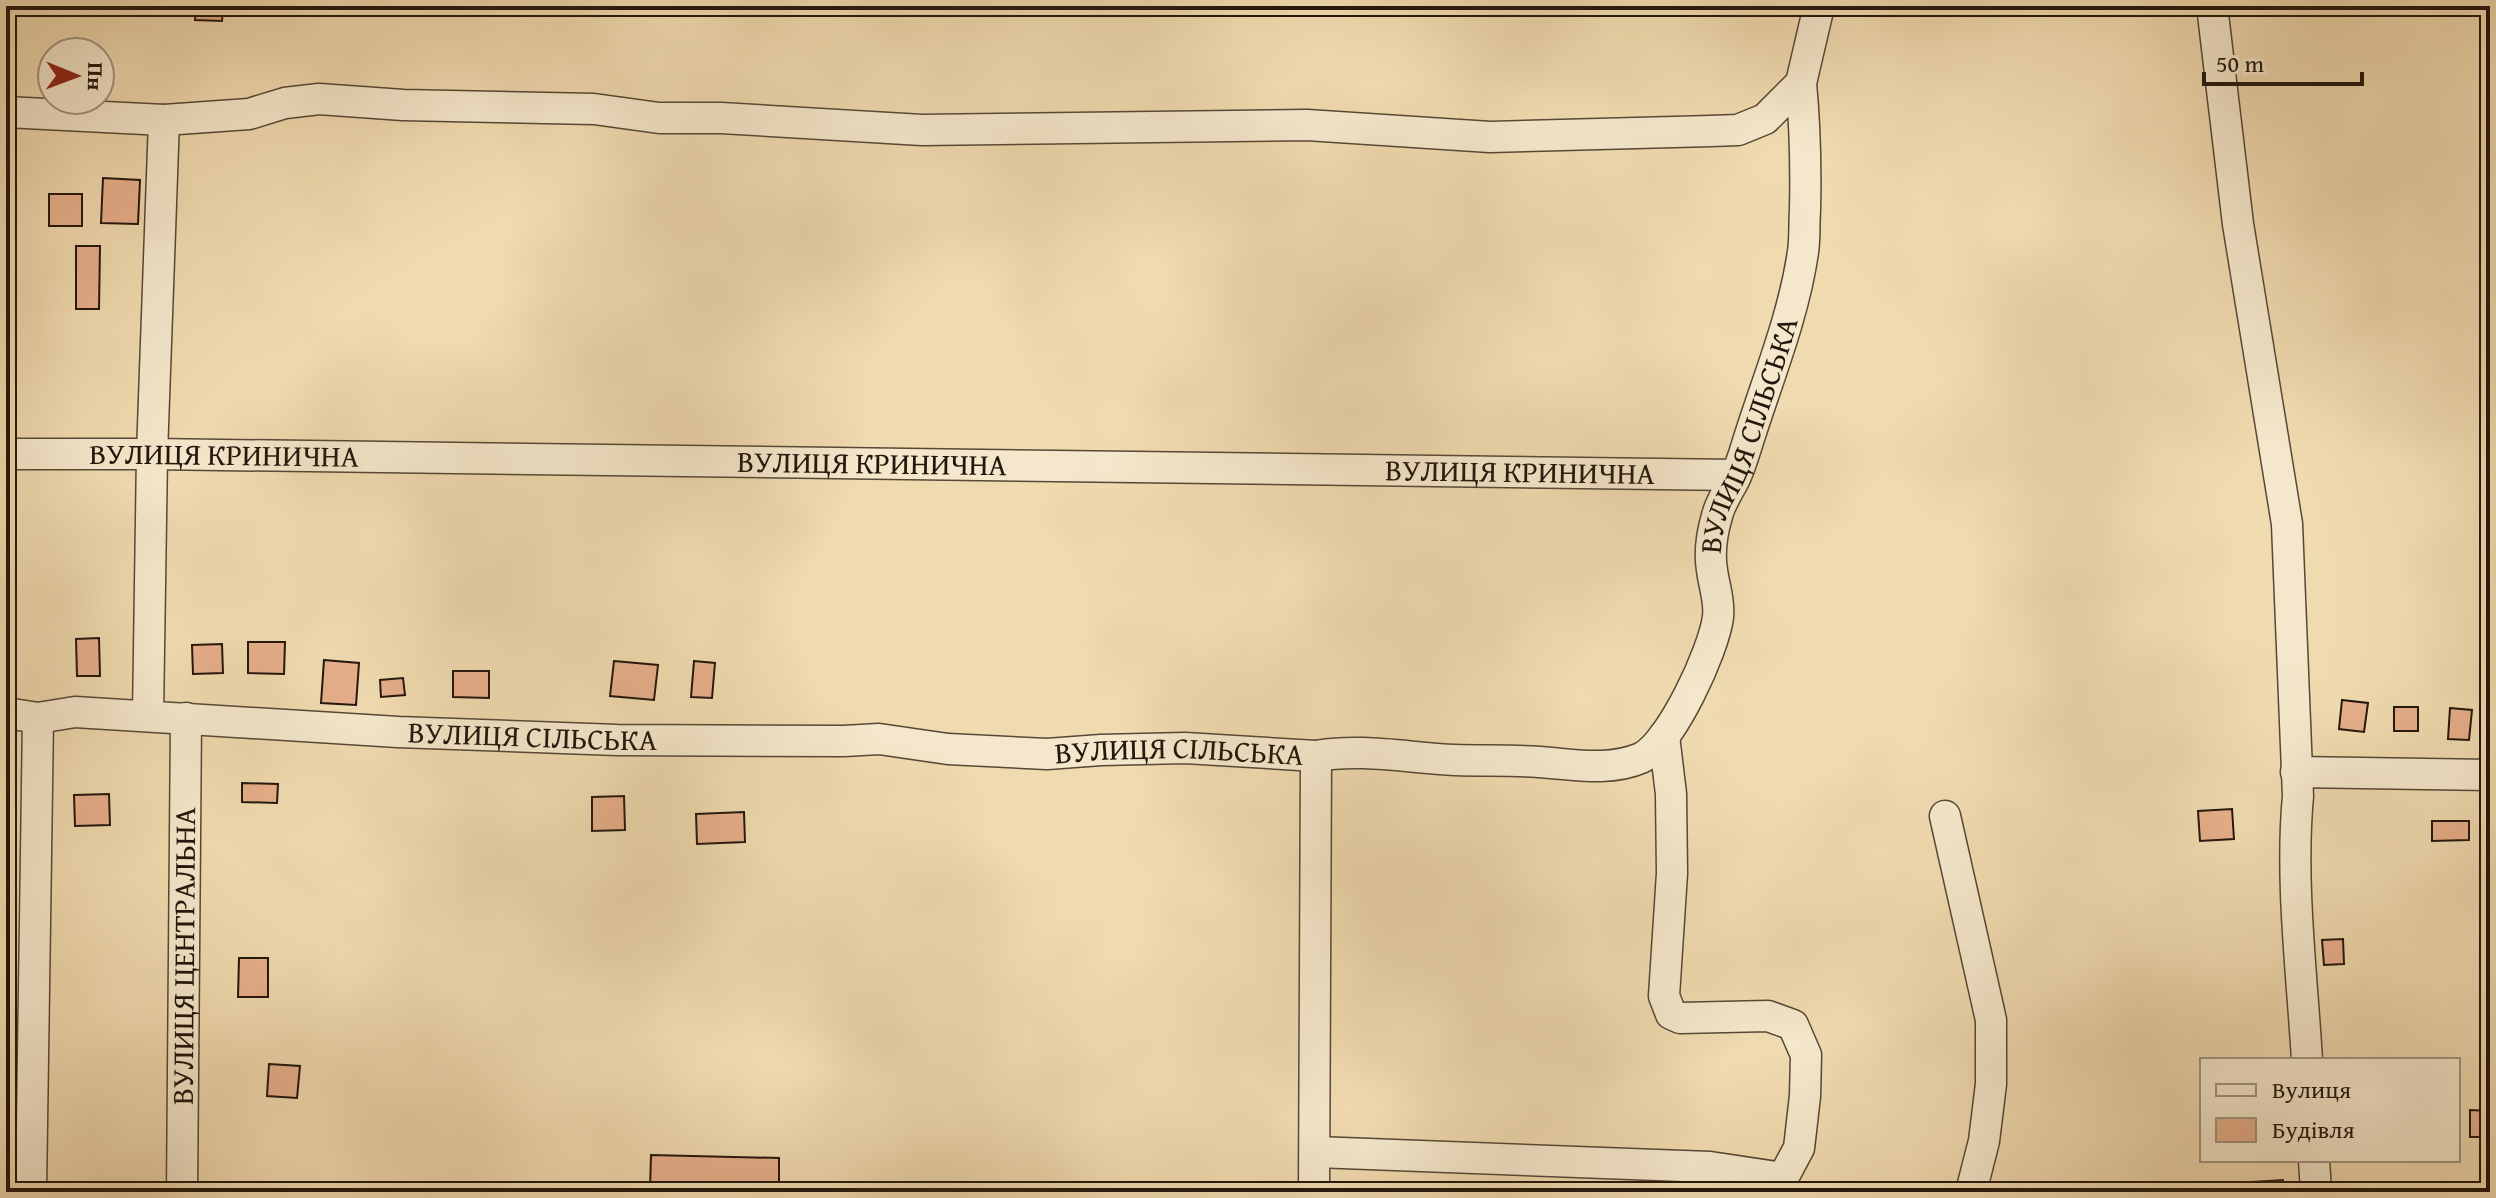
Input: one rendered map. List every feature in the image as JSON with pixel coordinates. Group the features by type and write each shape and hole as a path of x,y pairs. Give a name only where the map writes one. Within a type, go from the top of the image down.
{"street":[{"name":"ВУЛИЦЯ СІЛЬСЬКА","path":"6,713 38,718 75,712 148,715 398,732 617,740 879,739 948,749 1047,754 1185,748 1316,756 1336,752 1382,753 1598,767 1644,757 1664,736 1694,685 1713,642 1718,602 1711,569 1711,543 1718,512 1736,475 1791,306 1803,251 1805,162 1801,83 1819,6"},
{"path":"2212,6 2238,224 2287,524 2298,796 2295,827 2297,898 2307,1058"},
{"path":"6,112 164,120 249,114 285,103 319,99 403,105 594,109 659,118 721,118 922,130 1307,125 1490,137 1738,130 1765,119 1801,83"},
{"path":"1765,119 1781,125 1805,162"},
{"path":"148,715 152,454 164,120"},
{"name":"ВУЛИЦЯ КРИНИЧНА","path":"6,454 1736,475"},
{"path":"31,1192 38,718"},
{"name":"ВУЛИЦЯ ЦЕНТРАЛЬНА","path":"182,1192 186,718"},
{"path":"1316,1152 1710,1167 1781,1185 1799,1148 1805,1096 1806,1055 1793,1025 1768,1016 1680,1018 1671,1014 1664,996 1672,841 1671,794 1664,736"},
{"path":"1314,1192 1316,756"},
{"path":"2296,772 2490,775"},
{"path":"1945,816 1991,1020 1991,1084 1984,1141 1971,1192"},
{"path":"2314,1162 2316,1192"}],"building":[{"path":"196,6 223,6 222,21 195,20"},
{"path":"103,178 140,180 138,224 101,223"},
{"path":"49,194 82,194 82,226 49,226"},
{"path":"76,246 100,246 99,309 76,309"},
{"path":"99,638 100,676 77,676 76,639"},
{"path":"248,642 285,642 284,674 248,673"},
{"path":"222,644 223,673 193,674 192,645"},
{"path":"324,660 359,663 356,705 321,703"},
{"path":"614,661 658,665 654,700 610,696"},
{"path":"694,661 715,663 712,698 691,697"},
{"path":"453,671 489,671 489,698 453,697"},
{"path":"403,678 405,695 381,697 380,680"},
{"path":"2342,700 2368,703 2364,732 2339,729"},
{"path":"2394,707 2418,707 2418,731 2394,731"},
{"path":"2450,708 2472,710 2469,740 2448,739"},
{"path":"242,783 278,784 277,803 242,802"},
{"path":"109,794 110,825 75,826 74,795"},
{"path":"624,796 625,830 592,831 592,797"},
{"path":"2232,809 2234,839 2200,841 2198,811"},
{"path":"744,812 745,842 697,844 696,814"},
{"path":"2432,821 2469,821 2469,840 2432,841"},
{"path":"2343,939 2344,964 2324,965 2322,940"},
{"path":"239,958 268,958 268,997 238,997"},
{"path":"269,1064 300,1066 297,1098 267,1096"},
{"path":"2470,1110 2490,1111 2490,1137 2470,1137"},
{"path":"651,1155 779,1158 779,1192 650,1190"},
{"path":"2283,1180 2283,1192 2253,1192 2252,1182"}]}
